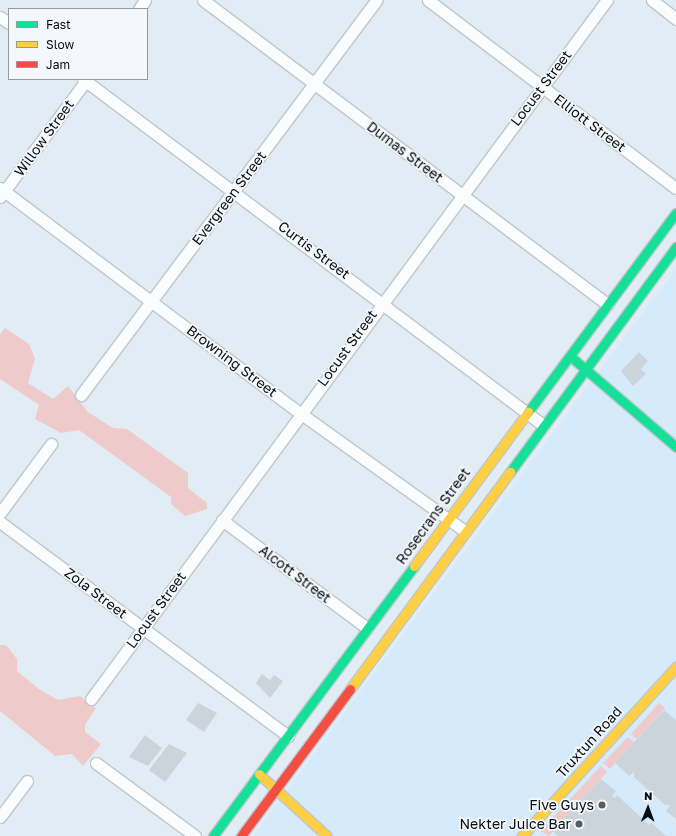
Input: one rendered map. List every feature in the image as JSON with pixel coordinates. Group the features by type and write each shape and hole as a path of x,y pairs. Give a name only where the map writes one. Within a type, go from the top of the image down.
{"main road":[{"name":"Rosecrans Street","path":"213,836 676,213"},
{"path":"241,836 543,425 676,247"},
{"path":"570,356 586,368 676,447"},
{"name":"Truxtun Road","path":"522,836 676,667"},
{"path":"259,774 327,836"}],"street":[{"name":"Dumas Street","path":"203,0 607,304"},
{"name":"Evergreen Street","path":"81,395 376,0"},
{"name":"Elliott Street","path":"428,0 676,188"},
{"name":"Locust Street","path":"91,699 382,301 607,0"},
{"path":"652,0 676,19"},
{"name":"Curtis Street","path":"85,80 382,301 543,425"},
{"name":"Willow Street","path":"1,192 85,80"},
{"name":"Browning Street","path":"1,192 153,300 300,413 465,531"},
{"path":"0,513 51,444"},
{"name":"Alcott Street","path":"222,520 367,628"},
{"name":"Zola Street","path":"0,522 288,736"},
{"path":"96,763 195,836"},
{"path":"0,817 27,781"}],"shaded area":[{"path":"676,269 676,836 253,836 582,394"},
{"path":"5,328 29,344 35,359 28,383 53,399 68,386 88,412 113,428 127,429 188,473 188,488 207,503 207,509 185,516 171,504 171,497 79,430 61,433 35,419 39,405 0,379 0,334"},
{"path":"0,645 6,645 17,659 17,671 40,690 58,700 80,696 96,708 85,725 85,732 101,744 83,766 72,754 55,756 0,711"},
{"path":"659,703 665,708 637,739 631,734"},
{"path":"628,737 634,742 610,769 603,763"},
{"path":"601,766 607,772 549,836 540,831"}],"building":[{"path":"639,352 648,361 641,369 646,374 633,386 621,371"},
{"path":"262,674 270,680 274,675 283,681 270,698 256,683"},
{"path":"198,703 217,713 204,732 186,720"},
{"path":"664,710 676,720 676,819 666,811 670,805 665,805 634,777 634,772 629,776 615,763"},
{"path":"145,735 162,748 148,766 129,757"},
{"path":"169,744 187,753 165,782 149,770"},
{"path":"601,779 616,791 612,796 615,798 617,795 648,824 646,826 652,823 666,836 558,836 553,831"}],"traffic: fast":[{"path":"528,412 676,213"},
{"path":"510,472 676,247"},
{"path":"570,356 676,447"},
{"path":"213,836 414,566"}],"traffic: slow":[{"path":"414,566 528,412"},
{"path":"350,689 510,472"},
{"path":"522,836 676,667"},
{"path":"259,774 327,836"}],"traffic: jam":[{"path":"241,836 350,689"}],"place":[{"name":"Five Guys","path":"602,805"},
{"name":"Nekter Juice Bar","path":"579,824"}]}
